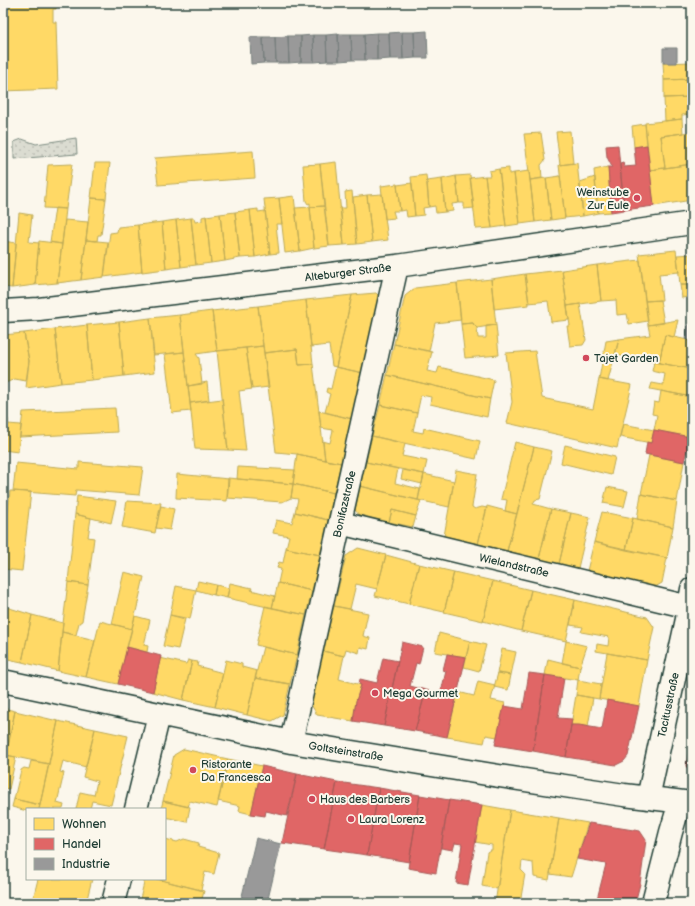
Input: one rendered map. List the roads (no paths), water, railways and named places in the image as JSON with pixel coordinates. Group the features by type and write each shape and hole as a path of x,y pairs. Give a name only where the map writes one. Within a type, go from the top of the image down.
{"street":[{"name":"Alteburger Straße","path":"3,311 32,310 397,266 692,223"},
{"name":"Bonifazstraße","path":"290,742 397,266"},
{"name":"Wielandstraße","path":"340,523 690,598"},
{"name":"Tacitusstraße","path":"648,798 690,598"},
{"name":"Goltsteinstraße","path":"3,681 290,742 499,776 686,803"},
{"path":"136,808 159,715"},
{"path":"653,903 671,832 686,803"},
{"path":"113,903 119,880"}],"place":[{"name":"Weinstube Zur Eule","path":"637,198"},
{"name":"Tajet Garden","path":"586,358"},
{"name":"Mega Gourmet","path":"375,693"},
{"name":"Ristorante Da Francesca","path":"193,770"},
{"name":"Haus des Barbers","path":"312,799"},
{"name":"Laura Lorenz","path":"351,819"}]}
